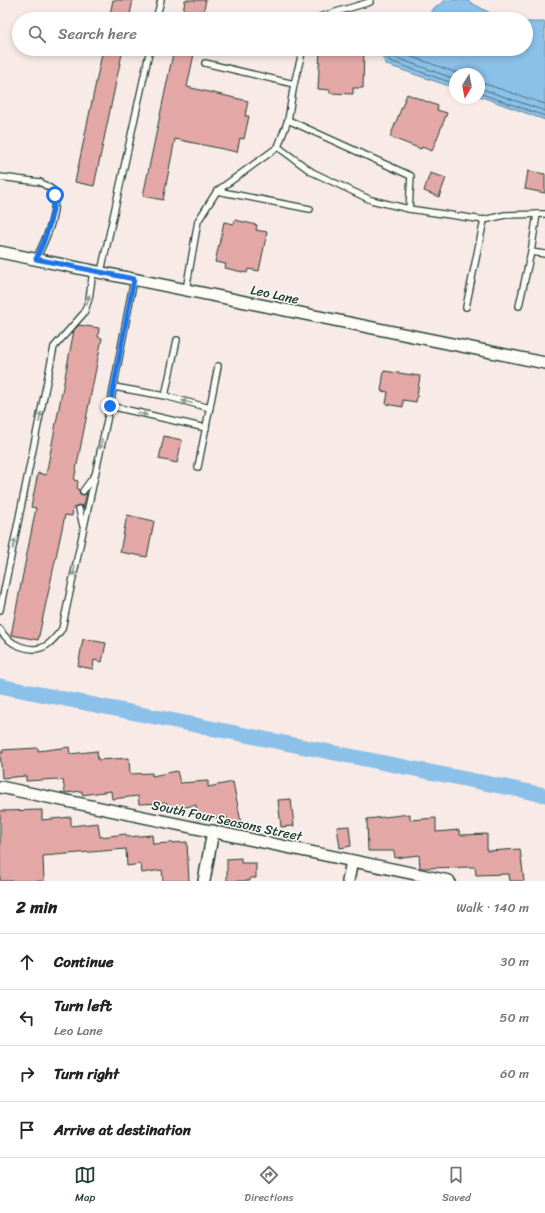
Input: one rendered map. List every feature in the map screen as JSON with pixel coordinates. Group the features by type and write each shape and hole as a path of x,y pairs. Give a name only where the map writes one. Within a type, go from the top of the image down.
{"street":[{"name":"Leo Lane","path":"0,252 545,363"},
{"name":"South Four Seasons Street","path":"0,787 449,881"},
{"path":"204,881 213,831"},
{"path":"348,881 352,861"}],"lane":[{"path":"157,12 160,0"},
{"path":"336,12 370,2 370,0"},
{"path":"0,610 54,347 84,313 89,299 97,272 148,56"},
{"path":"186,290 198,221 217,191 278,147 288,120 294,84 301,56"},
{"path":"205,63 294,84"},
{"path":"288,120 411,176 409,209"},
{"path":"278,147 312,172 371,200 409,209 484,220 506,215 545,214"},
{"path":"0,177 40,182 53,190 53,212 45,240 36,259"},
{"path":"217,191 310,209"},
{"path":"519,306 531,252 537,214"},
{"path":"466,307 484,220"},
{"path":"531,252 545,254"},
{"path":"0,630 10,642 36,648 46,646 56,638 62,629 114,387 134,279"},
{"path":"165,396 177,340"},
{"path":"198,467 218,366"},
{"path":"114,387 165,396 210,408"},
{"path":"110,406 206,428"},
{"path":"83,491 95,474"},
{"path":"79,509 83,528"}],"water":[{"path":"446,0 466,0 488,12 431,12 434,8"},
{"path":"533,22 545,22 545,120 485,98 485,68 449,68 449,86 387,65 382,56 533,56"}],"building":[{"path":"113,0 133,0 130,12 110,12"},
{"path":"185,0 206,0 203,12 183,12"},
{"path":"102,56 122,56 94,186 75,182"},
{"path":"173,56 194,56 187,87 248,101 245,116 249,116 244,139 240,138 237,152 175,139 163,200 143,196"},
{"path":"320,56 364,56 363,88 353,88 353,94 330,93 330,90 318,89"},
{"path":"407,94 438,106 437,110 447,113 432,151 422,147 421,149 390,137"},
{"path":"528,171 545,174 545,193 525,189"},
{"path":"430,173 446,178 439,197 424,191"},
{"path":"235,220 257,225 256,230 267,232 259,271 248,269 247,273 225,268 226,264 215,262 224,222 234,224"},
{"path":"79,325 99,328 98,337 102,338 74,480 78,481 77,489 79,490 80,494 84,495 87,493 83,509 82,506 78,505 73,508 72,516 65,515 38,640 11,635 36,508 31,507 38,473 46,475 74,330"},
{"path":"384,371 420,376 416,402 403,400 403,407 386,404 388,392 381,391"},
{"path":"164,436 182,440 177,463 159,459"},
{"path":"127,515 154,521 147,557 120,552"},
{"path":"83,639 106,643 102,662 94,660 93,669 78,666"},
{"path":"69,747 70,754 97,751 98,760 129,758 130,774 152,773 152,776 177,771 180,783 208,781 208,787 233,782 241,822 229,824 227,817 197,819 196,805 169,810 167,803 139,804 138,796 112,799 111,791 82,795 82,791 65,793 63,780 26,781 26,776 2,778 0,753 3,753 2,750 38,748 38,751"},
{"path":"291,799 294,826 281,827 278,800"},
{"path":"42,810 42,820 71,817 71,826 98,823 100,837 126,834 127,837 152,835 153,844 187,842 189,881 163,881 162,870 142,873 141,864 127,866 126,849 43,856 44,881 0,881 0,811"},
{"path":"410,814 410,820 436,818 436,832 459,830 460,835 487,834 487,851 520,849 524,881 510,881 509,874 476,875 475,867 420,868 419,855 395,858 394,851 368,851 367,819"},
{"path":"349,826 351,846 340,848 337,827"},
{"path":"241,858 241,863 256,863 256,878 250,878 250,881 227,881 227,859"}],"waterway":[{"path":"0,686 545,795"}],"route":[{"path":"55,195 53,212 45,240 36,259 134,279 110,406"}]}
